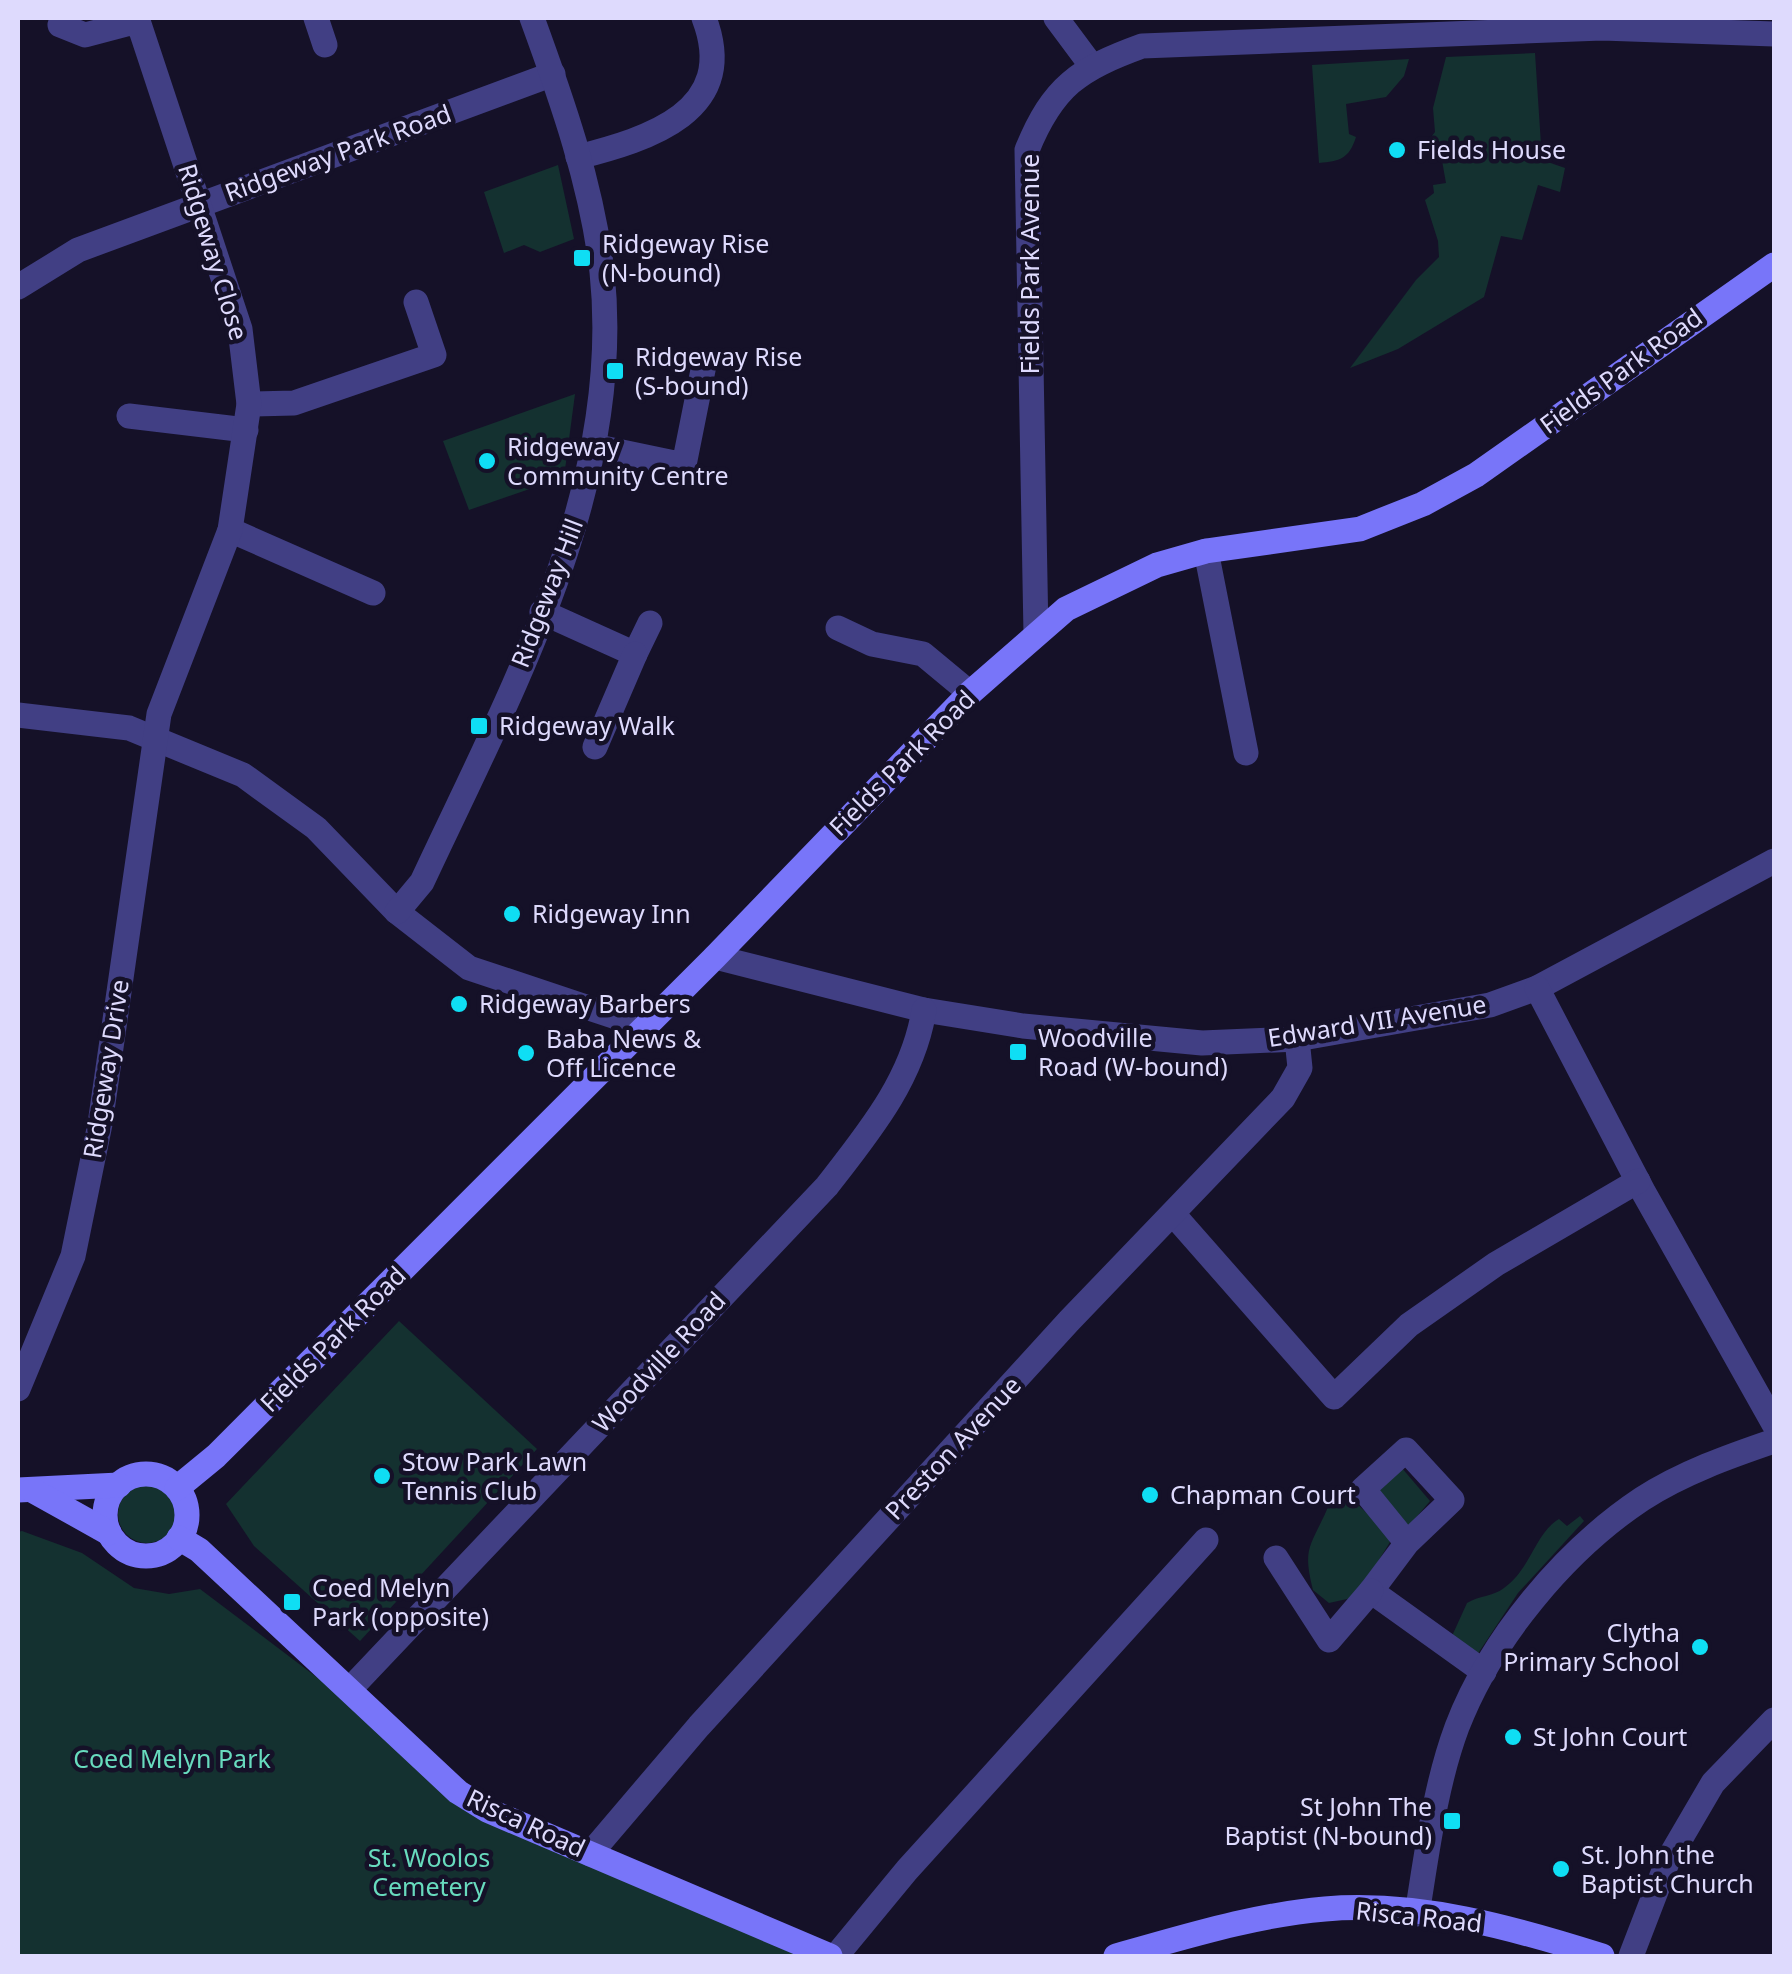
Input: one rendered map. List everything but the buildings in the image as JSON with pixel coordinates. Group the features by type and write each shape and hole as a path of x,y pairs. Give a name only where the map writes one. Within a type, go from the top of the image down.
{"main road":[{"name":"Fields Park Road","path":"176,1488 216,1456 714,957 970,693 1066,609 1157,565 1206,551 1360,528 1423,504 1476,475 1774,265"},
{"path":"25,1490 119,1485 149,1474 176,1488 186,1508 179,1538 166,1551 141,1556 117,1544 109,1532 106,1505 119,1485"},
{"path":"25,1490 109,1532"},
{"name":"Risca Road","path":"179,1538 199,1550 352,1688 458,1792 486,1810 833,1956"},
{"name":"Risca Road","path":"1132,1954 1309,1911 1373,1908 1482,1922 1602,1956"}],"street":[{"path":"316,18 325,44"},
{"name":"Ridgeway Hill","path":"397,912 422,882 542,612 571,535 592,446 600,382 602,275 578,157 532,18"},
{"path":"578,157 645,140 674,123 700,98 711,61 704,18"},
{"path":"1056,18 1090,64"},
{"name":"Ridgeway Close","path":"60,25 85,35 138,21 240,329 249,404 230,530 159,714 158,738"},
{"name":"Fields Park Avenue","path":"1036,634 1027,150 1043,110 1090,64 1142,46 1266,30 1521,24 1774,34"},
{"name":"Ridgeway Park Road","path":"18,287 78,250 553,74"},
{"path":"249,404 294,404 434,354 416,302"},
{"path":"592,446 684,465 704,365"},
{"path":"128,416 246,430"},
{"path":"230,530 373,592"},
{"path":"1206,551 1246,752"},
{"path":"542,612 635,654"},
{"path":"595,747 650,623"},
{"path":"838,628 872,644 923,654 970,693"},
{"path":"18,715 129,728 243,775 316,828 397,912 469,968 616,1017 636,1033"},
{"name":"Ridgeway Drive","path":"18,1389 73,1256 100,1124 158,738"},
{"name":"Edward VII Avenue","path":"714,957 924,1010 1122,1039 1202,1043 1297,1039 1490,1005 1538,988 1771,871"},
{"path":"1538,988 1638,1181 1774,1424"},
{"name":"Woodville Road","path":"352,1688 827,1186 890,1099 918,1046 924,1010"},
{"name":"Preston Avenue","path":"590,1854 698,1726 1284,1098 1300,1068 1297,1039"},
{"path":"1173,1214 1334,1397 1409,1325 1496,1264 1638,1181"},
{"path":"1417,1914 1457,1728 1484,1672 1531,1606 1592,1536 1645,1497 1774,1440"},
{"path":"833,1956 906,1870 1206,1540"},
{"path":"1276,1558 1329,1640 1407,1543"},
{"path":"1371,1591 1484,1672"},
{"path":"1631,1956 1668,1860 1713,1783 1774,1720"}],"green space":[{"path":"1535,53 1542,160 1565,168 1560,192 1538,185 1522,240 1501,236 1484,297 1398,349 1350,368 1416,280 1439,257 1425,200 1434,193 1433,185 1446,183 1441,155 1431,156 1428,141 1435,132 1433,108 1446,57"},
{"path":"1409,59 1404,76 1386,97 1346,104 1349,134 1356,137 1353,144 1343,158 1319,163 1312,65"},
{"path":"558,165 574,239 540,252 524,245 504,253 484,192"},
{"path":"575,394 564,477 469,510 443,441"},
{"name":"Stow Park Lawn Tennis Club","path":"399,1321 537,1449 360,1641 254,1546 226,1504"},
{"path":"1401,1467 1430,1501 1407,1528 1374,1489"},
{"path":"147,1485 167,1494 176,1514 167,1534 147,1543 127,1534 118,1514 127,1494"},
{"path":"1342,1490 1387,1532 1390,1542 1356,1597 1329,1603 1313,1590 1308,1557 1331,1499"},
{"path":"1580,1516 1584,1521 1518,1593 1477,1655 1452,1636 1467,1603 1504,1588 1521,1571 1551,1525 1559,1519 1567,1526"},
{"name":"Coed Melyn Park","path":"18,1532 82,1553 134,1588 169,1594 200,1589 319,1679 351,1688 451,1785 830,1956 18,1956"}],"place":[{"name":"Fields House","path":"1397,150"},
{"name":"Ridgeway Rise (N-bound)","path":"582,258"},
{"name":"Ridgeway Rise (S-bound)","path":"615,371"},
{"name":"Ridgeway Community Centre","path":"487,461"},
{"name":"Ridgeway Walk","path":"479,726"},
{"name":"Ridgeway Inn","path":"512,914"},
{"name":"Ridgeway Barbers","path":"459,1004"},
{"name":"Woodville Road (W-bound)","path":"1018,1052"},
{"name":"Baba News & Off Licence","path":"526,1053"},
{"name":"Stow Park Lawn Tennis Club","path":"382,1476"},
{"name":"Chapman Court","path":"1150,1495"},
{"name":"Coed Melyn Park (opposite)","path":"292,1602"},
{"name":"Clytha Primary School","path":"1700,1647"},
{"name":"St John Court","path":"1513,1737"},
{"name":"St John The Baptist (N-bound)","path":"1452,1821"},
{"name":"St. John the Baptist Church","path":"1561,1869"}],"park label":[{"name":"St. Woolos Cemetery","path":"429,1872"}]}
